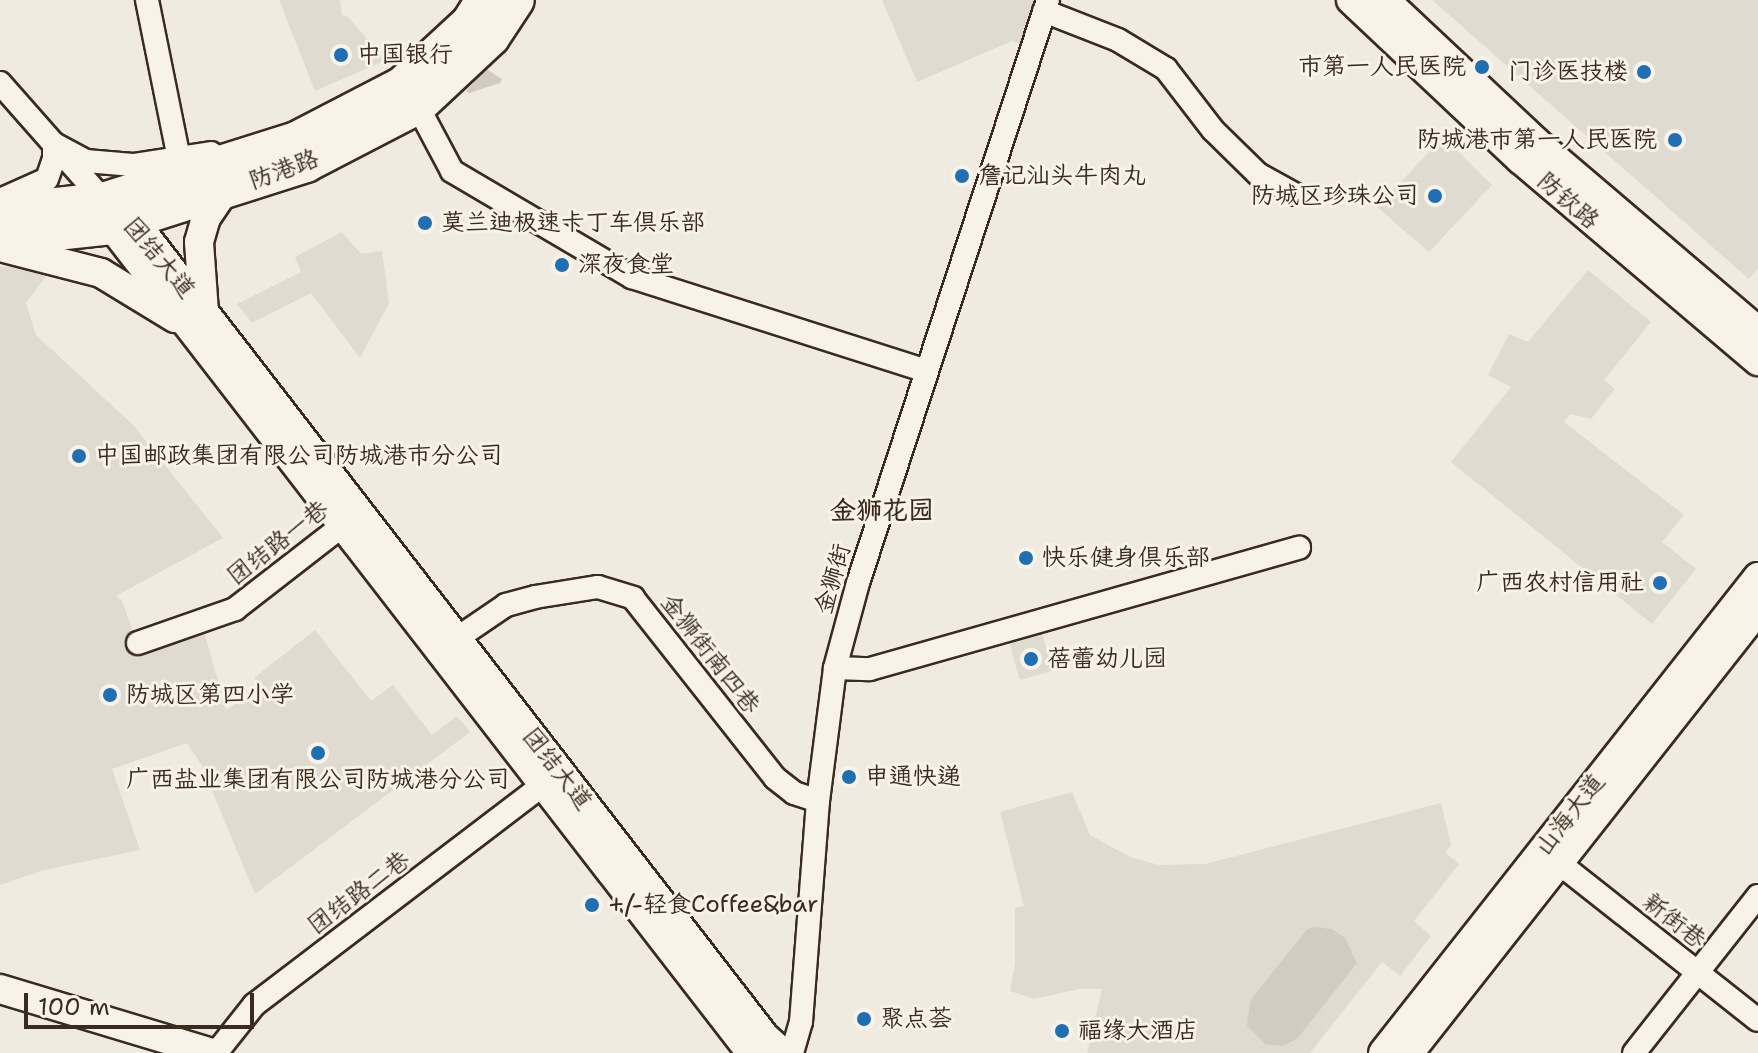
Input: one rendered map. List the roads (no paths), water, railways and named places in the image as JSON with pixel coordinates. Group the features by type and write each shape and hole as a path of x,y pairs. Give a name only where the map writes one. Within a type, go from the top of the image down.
{"highway":[{"name":"防港路","path":"0,211 116,215 296,139 402,84 469,22 483,0"},
{"name":"防港路","path":"0,239 224,191 306,165 418,107 492,38 517,0"}],"main road":[{"name":"防钦路","path":"1351,0 1521,160 1758,361"},
{"name":"防钦路","path":"1385,0 1536,142 1758,331"},
{"path":"0,247 101,273 196,319 199,242 206,218 224,191"},
{"name":"团结大道","path":"116,215 351,519 543,785 751,1053"},
{"name":"团结大道","path":"351,519 456,639 765,1037 783,1053"},
{"name":"山海大道","path":"1383,1053 1758,577"},
{"name":"山海大道","path":"1409,1053 1758,610"},
{"path":"0,989 214,1053"},
{"path":"726,1022 732,1053"}],"street":[{"path":"147,0 179,158"},
{"path":"1046,6 1118,40 1166,69 1213,130 1258,174 1294,194"},
{"name":"金狮街","path":"792,1053 801,1022 818,801 835,668 858,583 1046,6"},
{"path":"0,83 116,215"},
{"path":"418,107 452,171 632,277 926,371"},
{"path":"54,144 86,161 133,165 296,139"},
{"path":"0,200 47,179 54,159 54,144"},
{"name":"团结路一巷","path":"138,643 235,609 351,519"},
{"path":"835,668 870,669 1299,548"},
{"name":"金狮街南四巷","path":"456,639 506,605 535,597 598,587 633,598 775,778 794,793 818,801"},
{"name":"团结路二巷","path":"214,1053 254,1005 543,785"},
{"name":"新街巷","path":"1559,863 1758,1020"},
{"path":"1634,1053 1758,896"}],"place":[{"name":"中国银行","path":"341,55"},
{"name":"市第一人民医院","path":"1482,67"},
{"name":"门诊医技楼","path":"1644,72"},
{"name":"防城港市第一人民医院","path":"1675,140"},
{"name":"詹记汕头牛肉丸","path":"962,176"},
{"name":"防城区珍珠公司","path":"1435,196"},
{"name":"莫兰迪极速卡丁车俱乐部","path":"425,223"},
{"name":"深夜食堂","path":"562,265"},
{"name":"中国邮政集团有限公司防城港市分公司","path":"79,456"},
{"name":"快乐健身俱乐部","path":"1026,558"},
{"name":"广西农村信用社","path":"1660,583"},
{"name":"蓓蕾幼儿园","path":"1031,659"},
{"name":"防城区第四小学","path":"110,695"},
{"name":"广西盐业集团有限公司防城港分公司","path":"318,753"},
{"name":"申通快递","path":"849,777"},
{"name":"+/-轻食Coffee&bar","path":"592,905"},
{"name":"聚点荟","path":"864,1019"},
{"name":"福缘大酒店","path":"1062,1031"}],"district":[{"name":"金狮花园","path":"882,510"}]}
